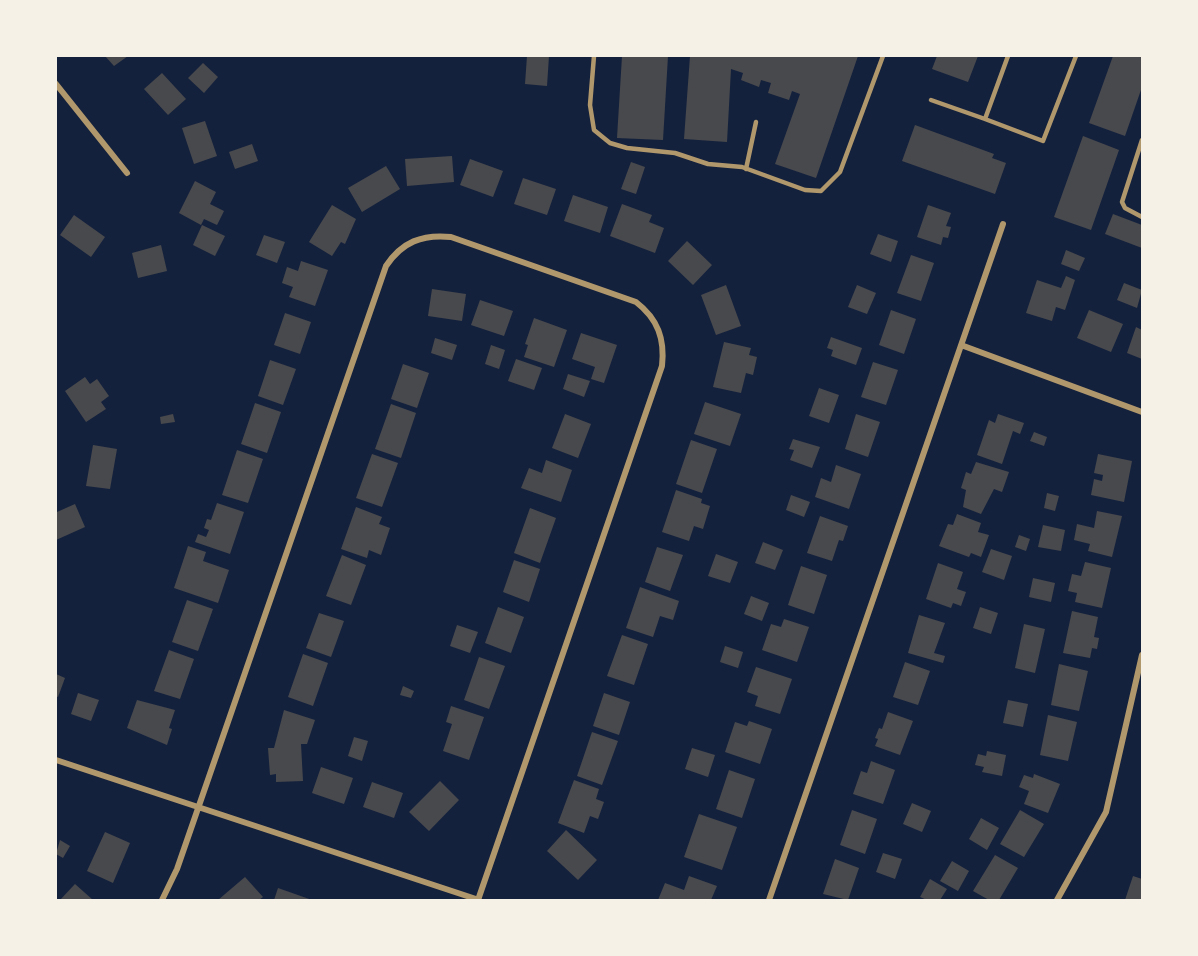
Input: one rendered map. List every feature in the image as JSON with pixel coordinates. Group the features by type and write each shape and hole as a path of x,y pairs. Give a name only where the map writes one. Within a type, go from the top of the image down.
{"street":[{"path":"56,84 127,173"},
{"path":"769,900 1003,224"},
{"path":"56,760 197,807 478,900 662,366 664,349 660,331 646,310 636,302 614,293 451,237 420,238 402,247 386,266 197,807 177,869 162,900"},
{"path":"961,345 1143,412"},
{"path":"1057,900 1106,812 1143,655"}],"lane":[{"path":"594,56 590,105 594,130 610,142 627,148 675,153 708,164 746,169 805,190 821,191 840,172 883,56"},
{"path":"985,119 1008,56"},
{"path":"931,100 1043,141 1076,56"},
{"path":"746,169 756,122"},
{"path":"1143,140 1122,202 1132,213 1143,217"}],"building":[{"path":"105,56 128,56 114,66"},
{"path":"527,56 549,56 547,86 525,84"},
{"path":"622,56 668,56 663,140 617,138"},
{"path":"690,56 858,56 816,178 775,164 800,94 792,91 789,100 768,93 771,83 761,80 759,87 741,80 743,73 731,69 727,142 684,139"},
{"path":"937,56 978,56 968,82 932,69"},
{"path":"1113,56 1142,56 1142,87 1125,136 1089,123"},
{"path":"203,63 218,77 204,93 188,78"},
{"path":"162,73 186,99 168,115 144,89"},
{"path":"205,121 217,156 194,164 182,128"},
{"path":"915,125 994,154 992,158 1006,163 995,194 902,161"},
{"path":"1083,136 1119,150 1091,230 1054,217"},
{"path":"252,144 258,161 235,169 229,152"},
{"path":"452,156 454,182 407,186 405,159"},
{"path":"470,159 503,171 493,197 460,185"},
{"path":"631,162 645,167 636,194 621,189"},
{"path":"386,166 400,189 362,212 348,188"},
{"path":"523,178 556,189 547,215 514,204"},
{"path":"195,181 216,192 210,204 224,211 217,225 204,219 201,225 179,213"},
{"path":"573,195 608,207 600,233 564,221"},
{"path":"622,204 652,215 649,222 664,228 655,253 610,236"},
{"path":"332,205 356,219 345,244 341,242 332,256 309,242"},
{"path":"928,205 951,213 946,226 951,227 948,238 943,237 941,245 917,237"},
{"path":"1113,214 1142,225 1142,248 1105,234"},
{"path":"74,215 105,237 91,257 60,235"},
{"path":"202,225 225,236 215,256 193,245"},
{"path":"878,234 898,241 891,262 870,254"},
{"path":"264,235 285,242 277,263 256,255"},
{"path":"687,241 712,265 693,285 668,261"},
{"path":"161,245 167,271 138,278 132,253"},
{"path":"1066,250 1085,258 1079,271 1061,264"},
{"path":"911,255 934,263 921,301 897,293"},
{"path":"301,261 328,270 315,306 289,297 293,287 282,283 287,267 298,271"},
{"path":"1066,276 1075,280 1065,310 1056,307 1052,321 1026,313 1037,280 1061,288"},
{"path":"1124,283 1142,290 1137,308 1117,300"},
{"path":"726,285 741,326 716,335 701,295"},
{"path":"857,285 876,293 867,314 848,307"},
{"path":"432,289 466,294 462,321 428,316"},
{"path":"480,300 513,311 504,336 471,325"},
{"path":"891,310 916,319 904,354 879,345"},
{"path":"1089,310 1123,324 1111,352 1077,338"},
{"path":"285,313 311,322 300,354 274,345"},
{"path":"534,318 567,330 554,367 524,357 528,345 525,344"},
{"path":"1136,327 1142,330 1142,359 1127,353"},
{"path":"581,333 617,345 604,383 591,379 595,367 572,359"},
{"path":"831,337 862,348 856,365 831,356 833,350 827,348"},
{"path":"435,338 457,345 452,360 431,353"},
{"path":"724,342 751,348 749,355 757,357 753,375 746,373 741,393 713,387"},
{"path":"491,345 505,350 499,369 485,364"},
{"path":"516,359 542,368 534,390 508,381"},
{"path":"270,360 296,369 283,405 258,396"},
{"path":"873,362 898,370 886,405 861,397"},
{"path":"403,364 429,373 417,408 391,399"},
{"path":"568,374 590,381 584,397 563,389"},
{"path":"85,377 90,384 97,379 109,396 101,402 106,409 86,422 65,391"},
{"path":"819,388 839,395 829,423 809,416"},
{"path":"705,402 741,414 730,446 694,434"},
{"path":"255,403 281,412 267,453 241,444"},
{"path":"391,404 416,413 401,458 375,449"},
{"path":"173,414 175,422 161,424 160,417"},
{"path":"565,414 591,424 578,458 552,448"},
{"path":"856,414 880,422 868,457 845,449"},
{"path":"998,414 1024,423 1020,434 1013,431 1002,464 977,455 989,420 995,423"},
{"path":"1034,432 1047,437 1044,446 1030,441"},
{"path":"793,439 820,447 812,468 790,460 794,450 789,449"},
{"path":"691,440 717,449 702,493 676,484"},
{"path":"93,445 117,449 110,489 86,486"},
{"path":"237,450 263,459 248,503 222,495"},
{"path":"372,454 398,463 382,507 356,498"},
{"path":"1098,454 1132,461 1124,502 1091,495 1094,479 1102,481 1103,475 1094,473"},
{"path":"546,460 572,470 561,502 521,488 529,468 542,473"},
{"path":"976,462 1009,472 1002,492 994,489 981,514 963,507 966,490 961,488 966,472 971,474"},
{"path":"836,465 861,474 849,509 815,497 821,478 831,482"},
{"path":"676,490 702,499 701,503 710,506 703,529 694,526 689,541 662,532"},
{"path":"1047,493 1059,496 1055,511 1044,508"},
{"path":"791,495 810,502 804,517 786,510"},
{"path":"217,503 244,512 230,554 195,542 198,534 206,537 209,530 204,528 207,519 211,520"},
{"path":"75,504 85,527 56,540 56,508 57,512"},
{"path":"356,507 382,517 379,524 390,528 381,555 369,550 367,558 341,549"},
{"path":"530,508 556,518 540,563 514,553"},
{"path":"1097,511 1122,516 1112,557 1088,551 1090,544 1074,540 1077,524 1094,528"},
{"path":"957,514 981,523 978,532 989,535 981,557 971,553 969,557 939,546 948,524 953,525"},
{"path":"820,516 848,526 843,541 839,540 832,561 807,553"},
{"path":"1043,525 1065,530 1061,551 1038,547"},
{"path":"1019,535 1030,539 1026,551 1015,547"},
{"path":"763,542 783,550 775,570 755,563"},
{"path":"188,546 206,552 203,561 229,570 218,603 174,588"},
{"path":"657,547 683,555 670,591 645,582"},
{"path":"991,549 1012,556 1004,580 982,572"},
{"path":"716,554 738,562 730,583 708,576"},
{"path":"342,555 366,565 351,605 326,596"},
{"path":"514,560 540,569 529,602 503,592"},
{"path":"1085,562 1111,568 1102,608 1075,602 1077,593 1068,591 1072,574 1081,576"},
{"path":"938,563 963,572 957,589 966,592 961,606 953,603 951,608 926,599"},
{"path":"801,566 827,575 814,614 788,605"},
{"path":"1033,578 1055,583 1051,602 1029,597"},
{"path":"640,587 679,601 673,620 660,616 653,637 626,628"},
{"path":"751,596 769,603 762,621 744,614"},
{"path":"187,600 213,609 198,651 172,642"},
{"path":"498,607 524,617 511,653 485,643"},
{"path":"980,607 998,613 991,634 973,628"},
{"path":"1072,611 1098,617 1094,637 1099,638 1097,649 1092,648 1090,658 1063,653"},
{"path":"319,613 344,621 331,657 306,648"},
{"path":"919,615 945,623 934,653 945,656 943,663 908,653"},
{"path":"784,619 809,627 797,662 762,650 771,624 781,627"},
{"path":"1024,624 1045,629 1035,673 1015,668"},
{"path":"457,625 478,632 470,653 450,646"},
{"path":"622,635 648,644 634,685 607,676"},
{"path":"725,646 743,652 738,668 720,662"},
{"path":"169,650 194,659 180,699 154,691"},
{"path":"303,654 328,663 313,706 288,697"},
{"path":"479,657 505,666 489,709 464,700"},
{"path":"905,662 930,671 918,705 893,697"},
{"path":"1059,664 1088,671 1079,711 1051,705"},
{"path":"756,667 792,679 780,714 755,706 758,696 747,692"},
{"path":"56,674 65,678 58,697 56,696"},
{"path":"403,686 414,691 411,698 400,695"},
{"path":"78,693 99,700 91,721 71,714"},
{"path":"604,693 630,702 619,735 593,726"},
{"path":"137,700 175,710 169,728 172,729 167,745 127,728"},
{"path":"1008,700 1028,704 1023,727 1003,723"},
{"path":"451,706 484,717 469,760 443,751 452,724 446,722"},
{"path":"284,710 315,720 307,744 301,744 303,781 276,782 276,774 270,775 268,748 274,748"},
{"path":"888,712 913,721 900,755 875,746 878,739 875,738 879,728 882,729"},
{"path":"1048,715 1077,722 1068,761 1040,755"},
{"path":"749,721 772,729 760,764 725,752 735,722 747,726"},
{"path":"592,732 618,741 602,785 577,776"},
{"path":"354,737 368,741 362,761 348,756"},
{"path":"692,748 715,755 708,777 685,769"},
{"path":"987,751 1006,755 1002,776 982,772 984,767 975,765 978,754 986,756"},
{"path":"871,761 895,770 883,804 853,794 861,771 867,773"},
{"path":"321,767 353,778 344,804 312,793"},
{"path":"729,770 755,779 742,818 716,809"},
{"path":"1034,774 1060,784 1048,813 1024,804 1029,791 1019,787 1024,775 1033,778"},
{"path":"574,780 599,789 596,799 604,802 598,819 590,816 584,833 558,823"},
{"path":"440,781 459,800 429,831 409,812"},
{"path":"372,782 403,793 394,818 363,807"},
{"path":"912,803 931,811 922,832 903,824"},
{"path":"852,810 877,819 865,854 840,845"},
{"path":"1020,810 1044,824 1024,857 1000,844"},
{"path":"699,814 737,827 722,870 684,857"},
{"path":"981,818 999,828 987,850 969,839"},
{"path":"566,830 597,860 578,880 547,851"},
{"path":"105,832 130,843 113,883 87,871"},
{"path":"60,840 70,846 63,858 56,854"},
{"path":"883,853 902,859 895,879 876,872"},
{"path":"995,855 1018,868 999,900 989,900 973,891"},
{"path":"835,859 859,868 848,900 823,894"},
{"path":"952,861 969,871 958,891 940,881"},
{"path":"689,876 717,886 711,900 658,900 665,883 684,890"},
{"path":"1133,876 1142,879 1142,900 1125,900"},
{"path":"245,877 263,897 259,900 218,900"},
{"path":"930,879 947,889 940,900 927,900 920,897"},
{"path":"75,884 93,900 60,900"},
{"path":"278,888 312,900 274,900"}]}
